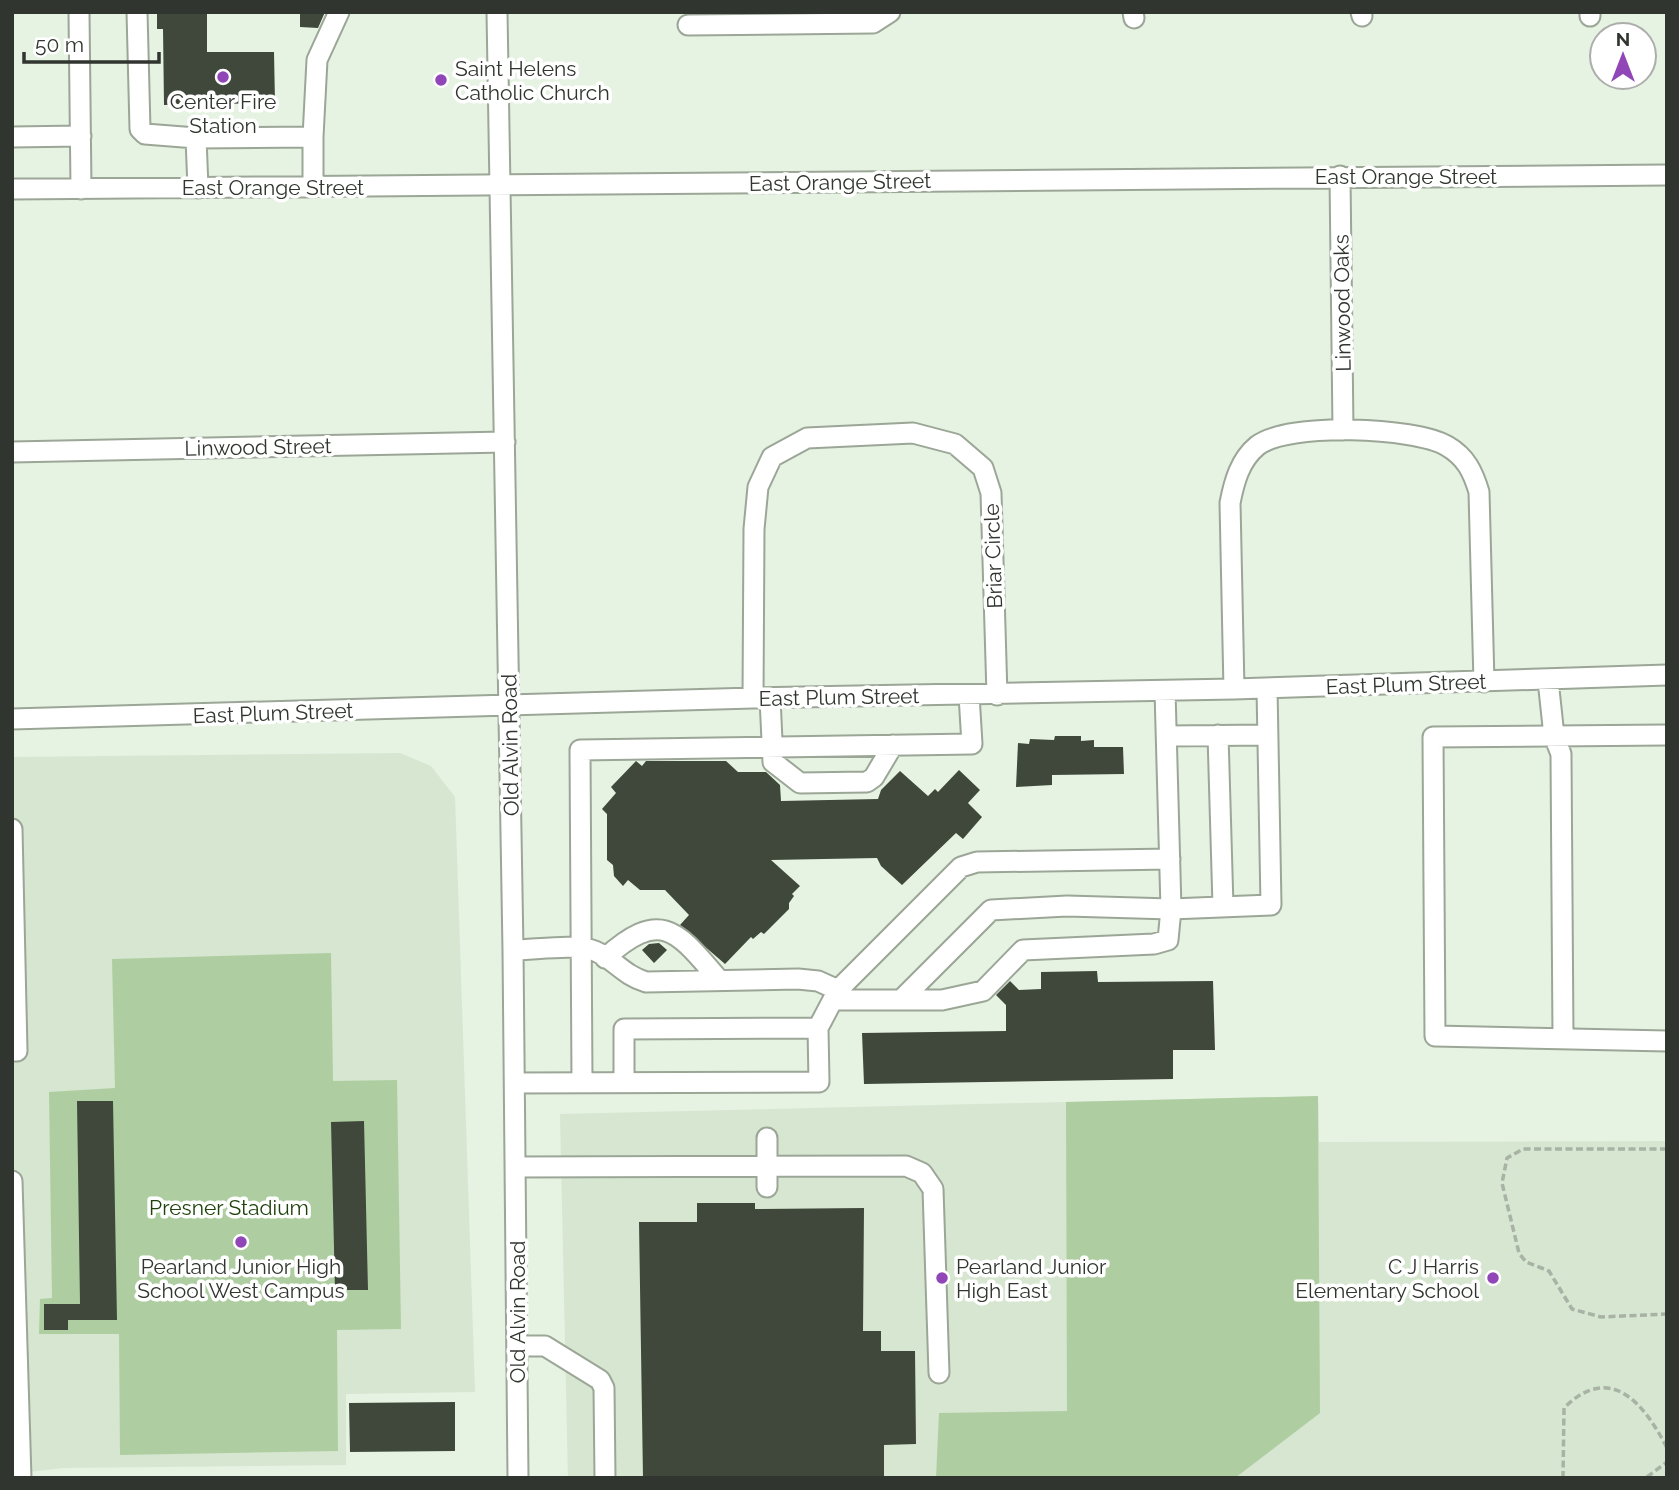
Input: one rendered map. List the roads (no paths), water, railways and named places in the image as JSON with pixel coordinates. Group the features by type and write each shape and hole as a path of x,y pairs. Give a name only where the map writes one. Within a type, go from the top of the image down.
{"street":[{"path":"79,12 81,189"},
{"path":"137,12 140,129 145,134 196,138 313,137"},
{"path":"313,187 317,60 339,12"},
{"name":"Old Alvin Road","path":"497,12 510,706 518,1478"},
{"path":"688,25 873,23 890,12"},
{"path":"12,137 81,136"},
{"path":"196,138 198,188"},
{"name":"East Orange Street","path":"12,189 1667,175"},
{"name":"Linwood Oaks","path":"1340,176 1343,430"},
{"path":"1234,689 1230,503 1241,466 1257,446 1297,431 1343,430 1395,434 1444,444 1462,457 1473,473 1479,492 1484,682"},
{"name":"Briar Circle","path":"771,746 762,698 754,529 758,487 772,457 807,438 913,433 955,444 983,468 991,493 997,695"},
{"name":"Linwood Street","path":"12,452 505,442"},
{"name":"East Plum Street","path":"12,719 762,698 1165,691 1667,675"},
{"path":"1548,680 1554,736 1561,754 1563,1037"},
{"path":"901,1000 991,910 1067,906 1171,909 1271,905 1267,688"},
{"path":"513,950 595,951 629,977 646,982 818,981 835,995 942,1000 983,991 1023,950 1154,944 1168,940 1171,909 1165,691"},
{"path":"582,1083 580,750 972,744 969,695"},
{"path":"1218,735 1223,906"},
{"path":"1167,736 1268,735"},
{"path":"1667,735 1433,737 1435,1036 1667,1041"},
{"path":"771,746 774,762 800,783 867,782 874,777 893,745"},
{"path":"12,829 17,1051 12,1051"},
{"path":"515,1083 819,1082 818,1028 835,995 961,867 977,862 1170,859"},
{"path":"605,958 640,932 667,930 685,940 720,981"},
{"path":"624,1083 624,1029 818,1028"},
{"path":"767,1138 768,1187"},
{"path":"516,1167 906,1166 922,1173 933,1189 939,1373"},
{"path":"12,1181 20,1478"},
{"path":"517,1346 545,1346 600,1380 604,1388 605,1478"}],"place":[{"name":"Center Fire Station","path":"223,77"},
{"name":"Saint Helens Catholic Church","path":"441,80"},
{"name":"Pearland Junior High School West Campus","path":"241,1242"},
{"name":"Pearland Junior High East","path":"942,1278"},
{"name":"C J Harris Elementary School","path":"1493,1278"}],"park label":[{"name":"Presner Stadium","path":"229,1207"}]}
